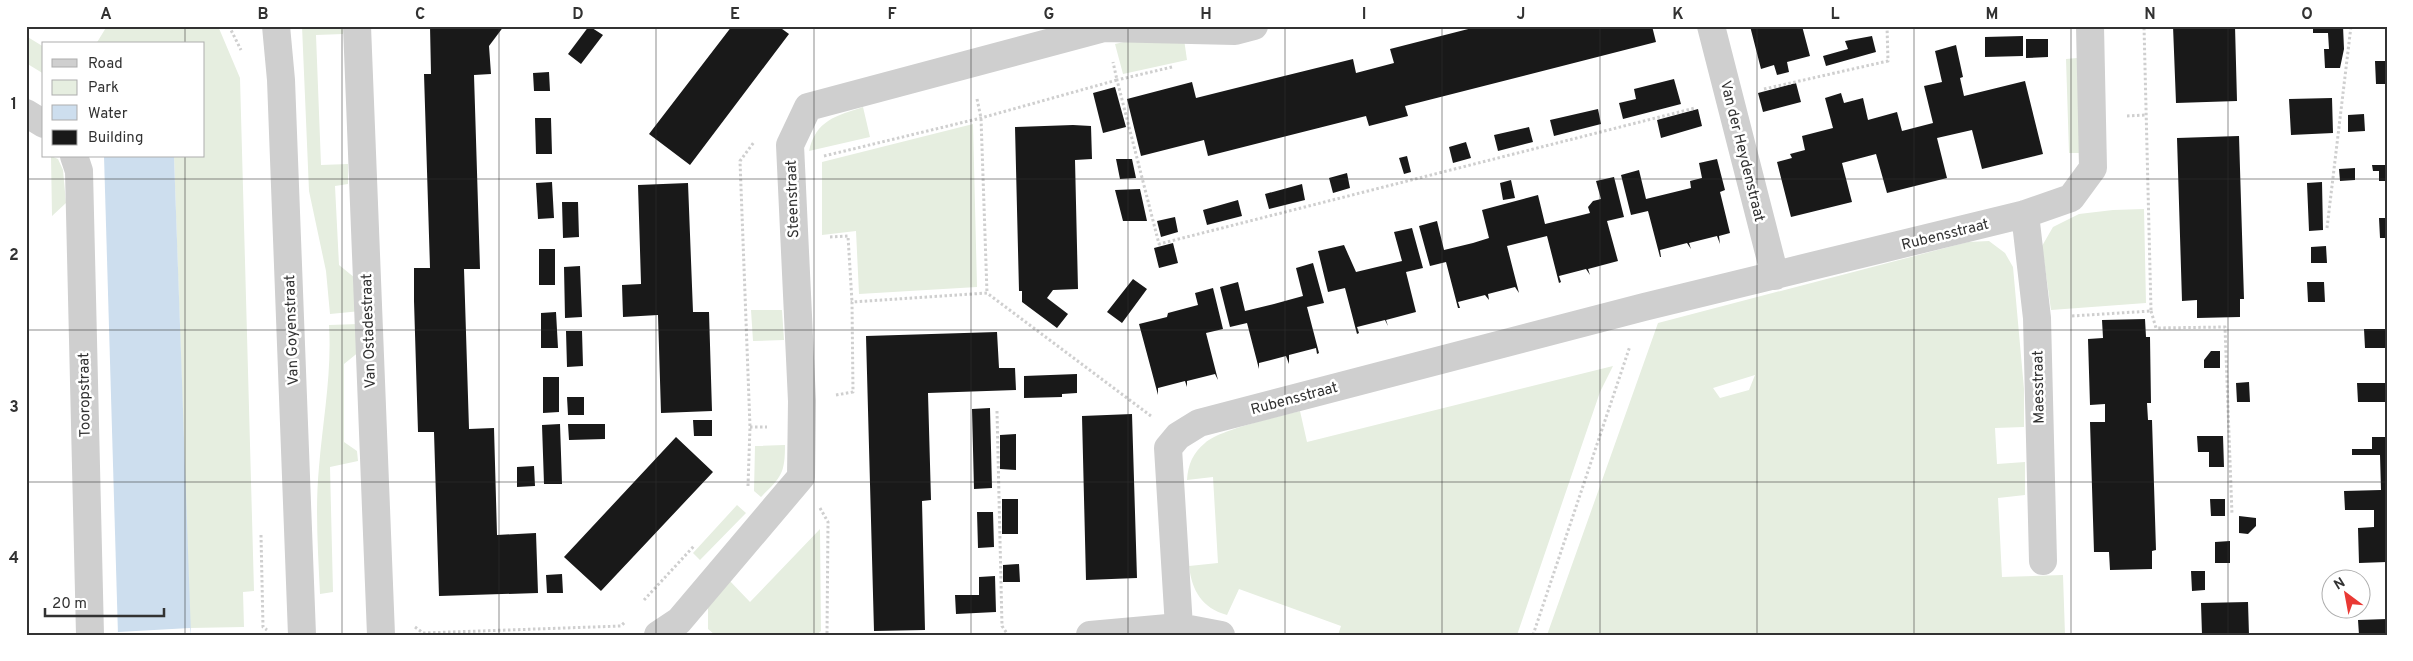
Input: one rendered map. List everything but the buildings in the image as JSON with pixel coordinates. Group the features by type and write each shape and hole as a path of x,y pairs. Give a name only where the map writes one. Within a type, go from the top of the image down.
{"street":[{"name":"Van Goyenstraat","path":"276,26 281,80 302,635"},
{"name":"Van Ostadestraat","path":"357,26 378,598 381,635"},
{"name":"Steenstraat","path":"802,477 802,401 790,145 808,107 1104,28 1235,31 1254,26"},
{"name":"Van der Heydenstraat","path":"1711,26 1775,276"},
{"name":"Rubensstraat","path":"1178,436 1199,423 1644,308 2025,214 2071,198 2093,168 2090,26"},
{"path":"26,113 42,123"},
{"name":"Tooropstraat","path":"75,158 79,171 90,635"},
{"name":"Maesstraat","path":"2025,214 2037,318 2043,561"},
{"path":"1178,436 1168,448 1179,627"},
{"path":"677,630 802,477"},
{"path":"1090,635 1179,627 1221,635"}],"path":[{"path":"1104,28 1159,244 1888,60 1886,26"},
{"path":"2144,26 2151,311 2156,328 2225,328 2232,514"},
{"path":"2327,228 2351,26"},
{"path":"970,64 981,118 987,292"},
{"path":"748,490 750,427 740,161 764,129 790,145 808,160 981,118 1117,80"},
{"path":"750,427 782,426 802,401 853,392 852,302 848,236 793,239"},
{"path":"852,302 987,292 1178,436"},
{"path":"1533,635 1644,308"},
{"path":"2037,318 2151,311"},
{"path":"997,411 1002,626 1008,635"},
{"path":"802,477 828,522 828,635"},
{"path":"641,604 700,539"},
{"path":"378,598 423,633 621,626 628,619"},
{"path":"262,606 302,604"}],"green space":[{"path":"107,26 218,26 240,78 254,591 243,592 244,627 190,628 174,158 205,158 205,42 97,42"},
{"path":"302,26 344,26 343,34 316,35 321,165 348,164 348,184 335,186 339,265 360,282 361,311 330,314 326,271 309,191"},
{"path":"26,36 42,46 42,73 26,63"},
{"path":"1142,38 1184,39 1187,60 1123,74 1115,44"},
{"path":"2077,58 2081,153 2069,153 2066,59"},
{"path":"863,107 870,137 809,151 817,132 828,121"},
{"path":"973,124 977,287 859,294 856,231 822,235 822,162"},
{"path":"51,158 56,158 63,170 66,203 52,216"},
{"path":"2144,209 2146,303 2051,310 2042,246 2053,227 2079,214"},
{"path":"1989,241 2005,253 2013,267 2024,389 2024,427 1995,428 1997,464 2025,462 2025,495 1998,498 2002,577 2063,575 2065,635 1547,635 1658,323 1968,242","holes":["1755,375 1749,390 1720,398 1713,388"]},
{"path":"751,310 782,310 784,340 753,341"},
{"path":"359,324 360,351 344,364 344,442 357,451 358,461 330,467 333,592 320,594 317,499 328,378 329,325"},
{"path":"1613,366 1600,392 1517,635 1338,635 1341,626 1239,589 1227,615 1211,608 1196,591 1189,566 1218,563 1213,477 1187,480 1194,455 1212,438 1250,424 1300,411 1307,442"},
{"path":"785,445 783,469 773,485 761,497 754,491 755,446"},
{"path":"737,505 746,513 700,560 693,553"},
{"path":"820,529 821,631 816,635 715,635 708,629 708,605 728,579 750,602"}],"water":[{"path":"104,158 174,158 191,635 118,635"}],"pier":[{"path":"190,628 191,635 118,635 118,632"}]}
